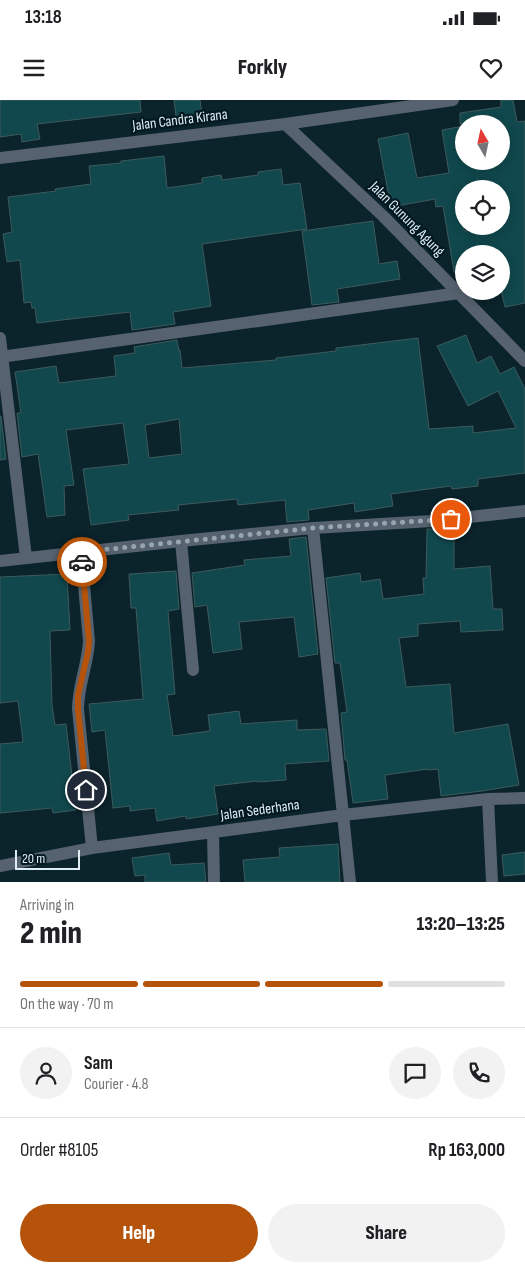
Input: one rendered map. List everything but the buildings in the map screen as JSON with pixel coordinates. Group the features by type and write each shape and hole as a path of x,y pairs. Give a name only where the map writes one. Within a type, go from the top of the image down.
{"street":[{"name":"Jalan Candra Kirana","path":"0,158 285,124 453,100"},
{"name":"Jalan Gunung Agung","path":"285,124 383,216 455,289"},
{"path":"1,357 455,294"},
{"name":"Jalan Gunung Agung","path":"466,300 525,361"},
{"path":"0,338 26,558"},
{"path":"0,561 313,528 432,521 525,511"},
{"path":"313,528 350,882"},
{"path":"181,541 193,670"},
{"path":"81,552 89,641 78,695 78,709 92,848"},
{"name":"Jalan Sederhana","path":"0,866 92,848 343,815 488,799 525,798"},
{"path":"488,799 492,882"},
{"path":"213,833 214,882"}],"way so far":[{"path":"82,562 81,552 313,528 451,519"}],"route":[{"path":"82,562 89,641 78,695 78,709 86,790"}]}
